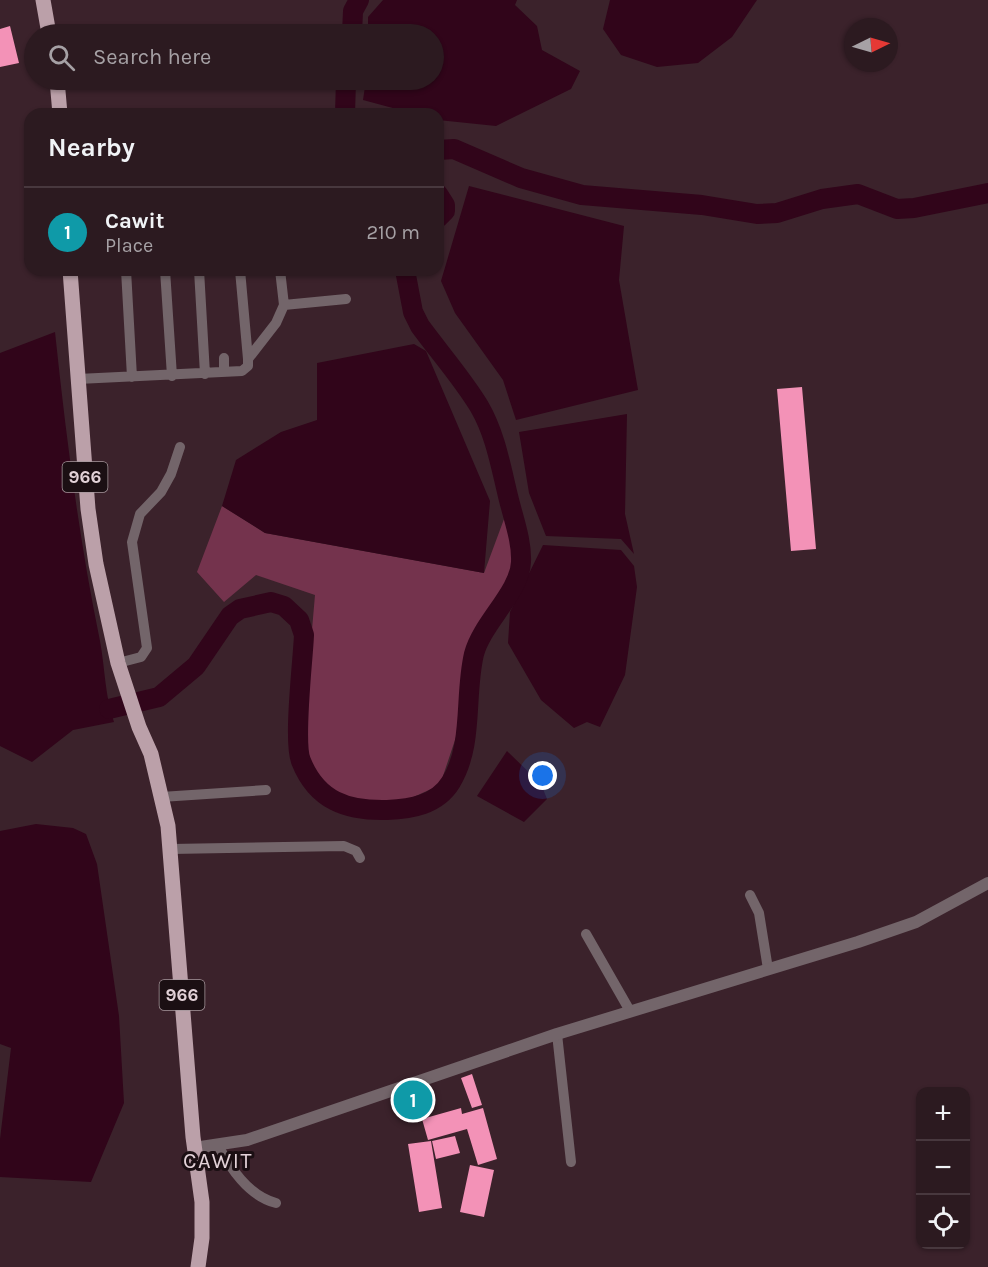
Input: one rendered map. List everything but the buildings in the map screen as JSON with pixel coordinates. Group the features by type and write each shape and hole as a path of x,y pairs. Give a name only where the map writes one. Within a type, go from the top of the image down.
{"main road":[{"path":"43,0 47,24"},
{"path":"58,90 59,108"},
{"name":"966","path":"70,276 88,509 106,615 118,663 139,727 151,754 171,849 195,1148 202,1202 202,1238 198,1267"}],"street":[{"path":"126,276 132,377"},
{"path":"165,276 172,376"},
{"path":"199,276 205,374"},
{"path":"78,379 242,371 248,366 248,359 241,276"},
{"path":"248,359 276,323 284,305 281,276"},
{"path":"284,305 346,299"},
{"path":"224,358 224,372"},
{"path":"118,663 141,657 147,648 132,542 141,514 161,492 171,474 180,447"},
{"path":"161,797 266,790"},
{"path":"171,849 344,846 356,851 360,858"},
{"path":"195,1148 247,1140 558,1034 916,922 988,883"},
{"path":"750,896 759,913 768,969"},
{"path":"586,934 630,1011"},
{"path":"558,1034 571,1162"},
{"path":"217,1144 245,1183 260,1197 276,1203"}],"shaded area":[{"path":"383,0 517,0 515,5 537,26 542,50 580,71 571,89 496,126 444,121 444,108 393,108 363,100 364,90 444,90 444,24 368,24 368,17"},
{"path":"610,0 757,0 732,37 698,63 657,67 621,55 603,29"},
{"path":"469,186 624,226 619,280 638,390 516,420 503,380 455,313 441,281"},
{"path":"55,332 79,526 114,722 73,730 32,762 0,746 0,353"},
{"path":"414,344 426,351 490,501 484,573 265,533 222,506 236,460 281,432 317,420 317,363"},
{"path":"627,414 625,514 634,554 621,539 546,536 529,493 519,432"},
{"path":"222,506 265,533 484,573 507,511 517,546 511,572 469,649 456,737 440,785 398,804 341,800 310,767 304,722 315,595 256,575 224,602 197,572"},
{"path":"543,545 621,550 634,566 637,587 625,675 600,727 587,722 574,728 541,700 508,643 510,612"},
{"path":"507,751 541,784 547,799 524,822 477,796"},
{"path":"36,824 73,828 86,834 97,864 119,1016 124,1103 91,1182 0,1177 0,1139 11,1048 0,1044 0,831"}],"waterway":[{"path":"352,24 353,11 359,0"},
{"path":"345,108 346,90"},
{"path":"444,150 454,149 521,178 582,195 702,205 757,214 777,213 822,199 858,194 897,209 914,208 988,193"},
{"path":"444,203 444,212"},
{"path":"109,709 159,697 196,666 230,616 240,609 271,602 284,606 299,620 304,635 298,719 299,751 301,761 316,786 335,801 346,805 372,810 387,810 414,807 431,801 451,782 463,752 466,736 474,654 478,642 514,585 519,573 521,554 490,428 479,406 458,375 420,326 413,312 406,276"}],"place":[{"name":"Cawit","path":"413,1100"}],"district":[{"name":"CAWIT","path":"218,1161"}]}
